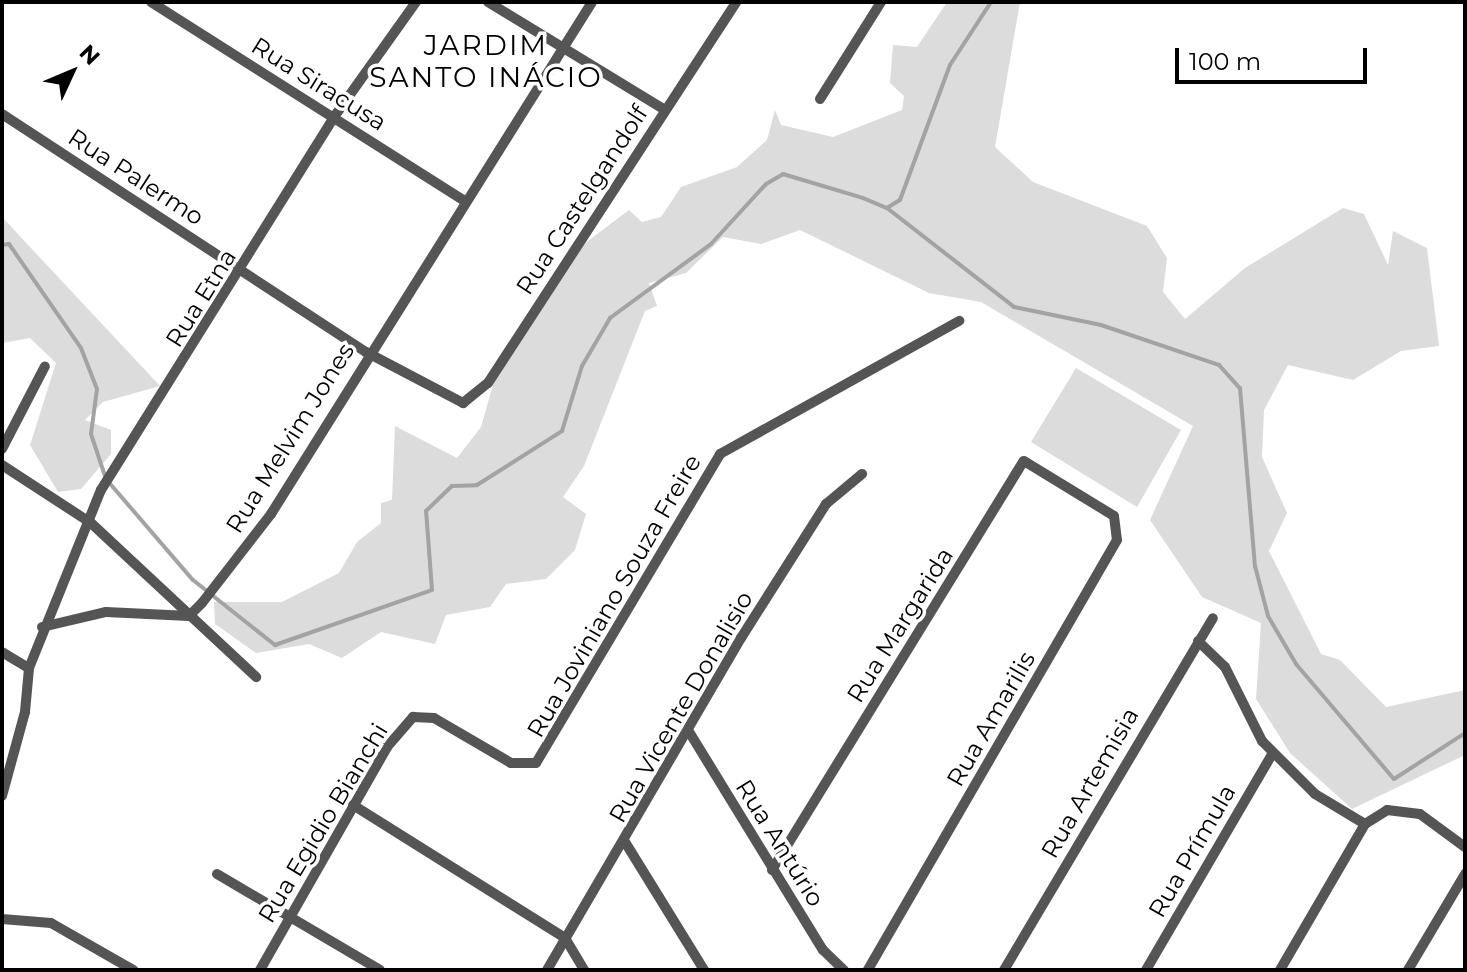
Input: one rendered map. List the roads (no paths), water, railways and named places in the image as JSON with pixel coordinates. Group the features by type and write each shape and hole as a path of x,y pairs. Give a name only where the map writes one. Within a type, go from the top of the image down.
{"street":[{"name":"Rua Siracusa","path":"151,2 465,201"},
{"name":"Rua Etna","path":"42,627 91,523 101,490 244,271 334,117 416,2"},
{"path":"488,2 665,110"},
{"name":"Rua Melvim Jones","path":"189,616 215,588 271,514 366,352 592,2"},
{"name":"Rua Castelgandolf","path":"450,402 469,401 488,383 736,2"},
{"path":"820,99 881,2"},
{"name":"Rua Palermo","path":"2,114 366,352 450,402"},
{"name":"Rua Joviniano Souza Freire","path":"434,718 511,763 526,766 545,753 720,454 959,321"},
{"path":"2,449 45,366"},
{"name":"Rua Margarida","path":"772,870 1024,461 1085,497"},
{"path":"2,465 91,523 256,677"},
{"name":"Rua Vicente Donalisio","path":"547,970 826,504 862,474"},
{"name":"Rua Amarilis","path":"868,970 1117,540 1118,521 1085,497"},
{"path":"2,796 25,712 29,668 42,627 106,612 189,616"},
{"name":"Rua Artemisia","path":"1004,970 1213,618"},
{"path":"1198,641 1225,667 1273,753 1315,794 1365,824"},
{"path":"2,652 29,668"},
{"name":"Rua Egidio Bianchi","path":"260,970 353,805 403,726 413,717 434,718"},
{"name":"Rua Antúrio","path":"688,730 772,870 844,970"},
{"name":"Rua Prímula","path":"1146,970 1273,753"},
{"path":"353,805 565,938 584,970"},
{"path":"1280,970 1365,824 1405,809 1465,847"},
{"path":"625,842 704,970"},
{"path":"217,874 380,970"},
{"path":"1408,970 1465,874"},
{"path":"2,919 51,923 133,970"}],"waterway":[{"path":"887,208 900,200 950,65 991,2"},
{"path":"2,245 9,244 81,348 97,389 91,434 106,479 193,580 275,645 432,590 426,511 452,486 477,485 562,431 582,366 610,318 711,244 766,184 783,174 863,198 887,208 1014,307 1101,325 1219,365 1240,388 1255,566 1268,616 1296,664 1394,779 1465,733"}],"district":[{"name":"JARDIM SANTO INÁCIO","path":"486,61"}]}
